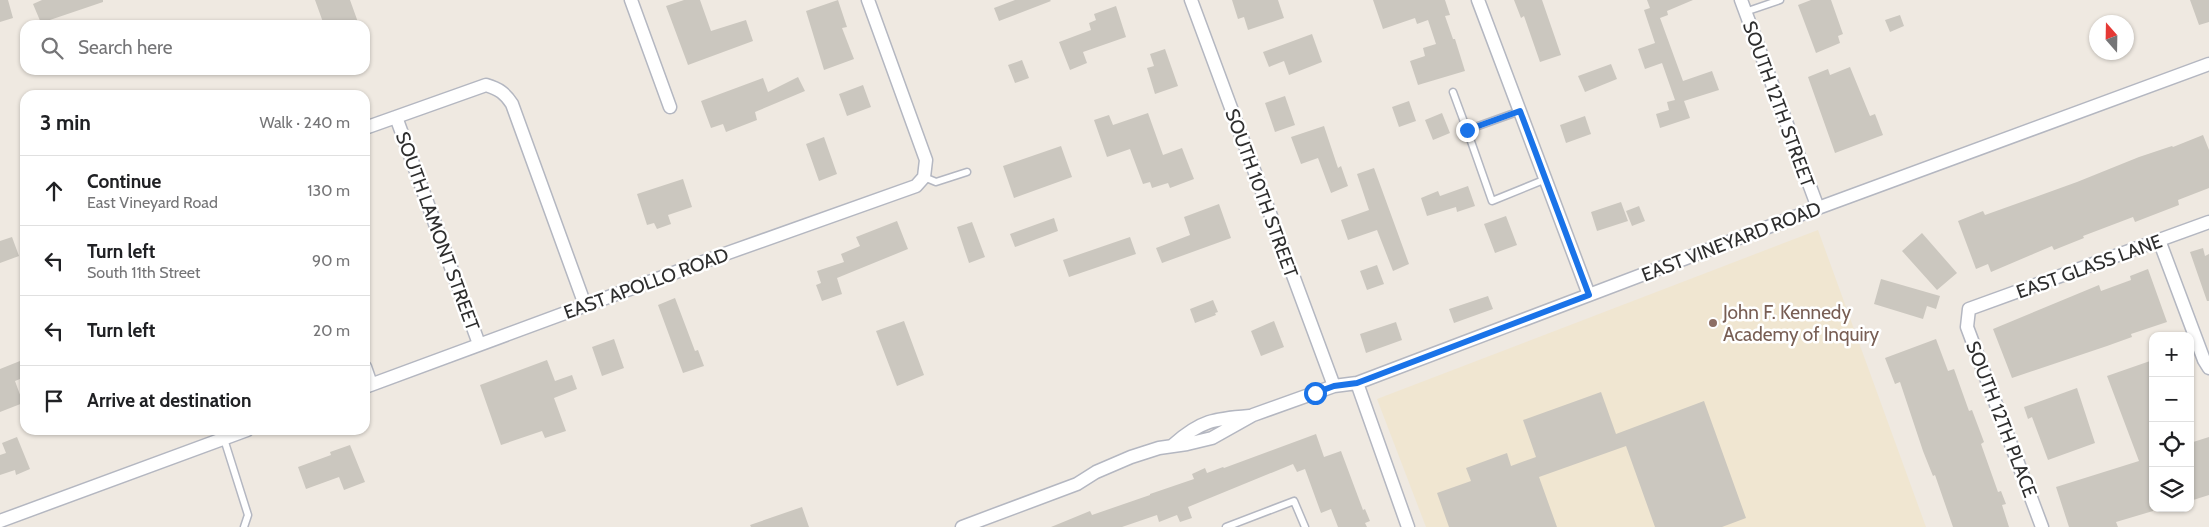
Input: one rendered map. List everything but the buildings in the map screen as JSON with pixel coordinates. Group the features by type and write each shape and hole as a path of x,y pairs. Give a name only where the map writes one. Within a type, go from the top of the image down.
{"street":[{"path":"632,0 670,107"},
{"path":"868,0 926,160 924,177"},
{"name":"SOUTH 10TH STREET","path":"1191,0 1334,386"},
{"path":"1478,0 1589,295"},
{"name":"SOUTH 12TH STREET","path":"1743,6 1818,208"},
{"name":"EAST VINEYARD ROAD","path":"962,527 1070,487 1096,472 1131,457 1173,445 1212,438 1253,416 1334,386 1357,383 1818,208 2209,64"},
{"path":"370,126 486,85 506,94 512,104 585,306"},
{"name":"SOUTH LAMONT STREET","path":"396,117 479,344"},
{"name":"EAST APOLLO ROAD","path":"370,384 916,186 924,177"},
{"name":"EAST GLASS LANE","path":"1969,309 2209,222"},
{"path":"2159,240 2204,360 2209,368"},
{"name":"SOUTH 12TH PLACE","path":"1969,309 1967,327 2042,527"},
{"path":"1357,383 1408,527"},
{"name":"EAST VINEYARD ROAD","path":"1173,445 1206,422 1253,416"},
{"path":"0,522 234,435"}],"lane":[{"path":"1743,6 1780,0"},
{"path":"1453,92 1492,201 1546,179"},
{"path":"1467,130 1520,111"},
{"path":"924,177 936,182 967,172"},
{"path":"224,439 248,515 244,527"},
{"path":"1226,527 1294,501 1304,527"}],"shaded area":[{"name":"John F. Kennedy Academy of Inquiry","path":"1818,230 1926,527 1426,527 1377,399"}],"place":[{"name":"John F. Kennedy Academy of Inquiry","path":"1713,323"}],"route":[{"path":"1315,393 1334,386 1357,383 1589,295 1520,111 1467,130"}]}
